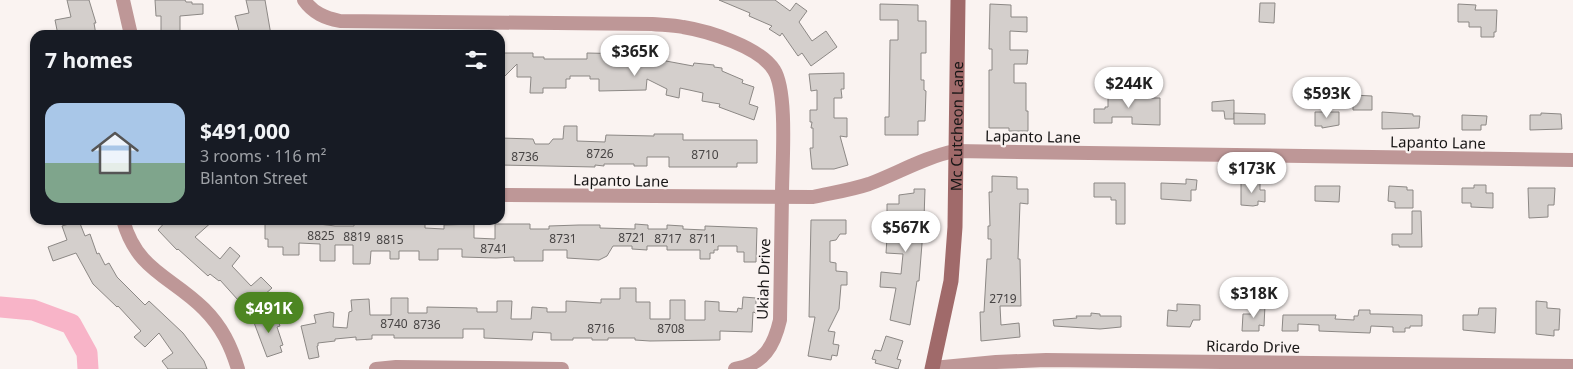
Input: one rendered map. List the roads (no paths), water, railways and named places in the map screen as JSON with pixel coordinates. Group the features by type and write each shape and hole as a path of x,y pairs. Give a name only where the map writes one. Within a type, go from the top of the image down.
{"street":[{"path":"123,0 130,30"},
{"name":"Ukiah Drive","path":"304,0 309,8 324,18 340,21 652,24 682,26 709,33 743,46 762,57 774,69 781,88 780,320 776,336 766,354 748,367 735,369"},
{"name":"Mc Cutcheon Lane","path":"932,368 951,281 955,227 958,0"},
{"name":"Lapanto Lane","path":"505,195 812,197 869,184 938,154 955,152 1573,160"},
{"path":"124,225 129,240 138,254 203,308 216,322 226,335 238,369"},
{"name":"Ricardo Drive","path":"932,368 996,362 1046,360 1573,366"},
{"path":"376,369 396,367 562,369"}],"waterway":[{"path":"0,307 33,310 71,324 87,353 88,369"}]}
